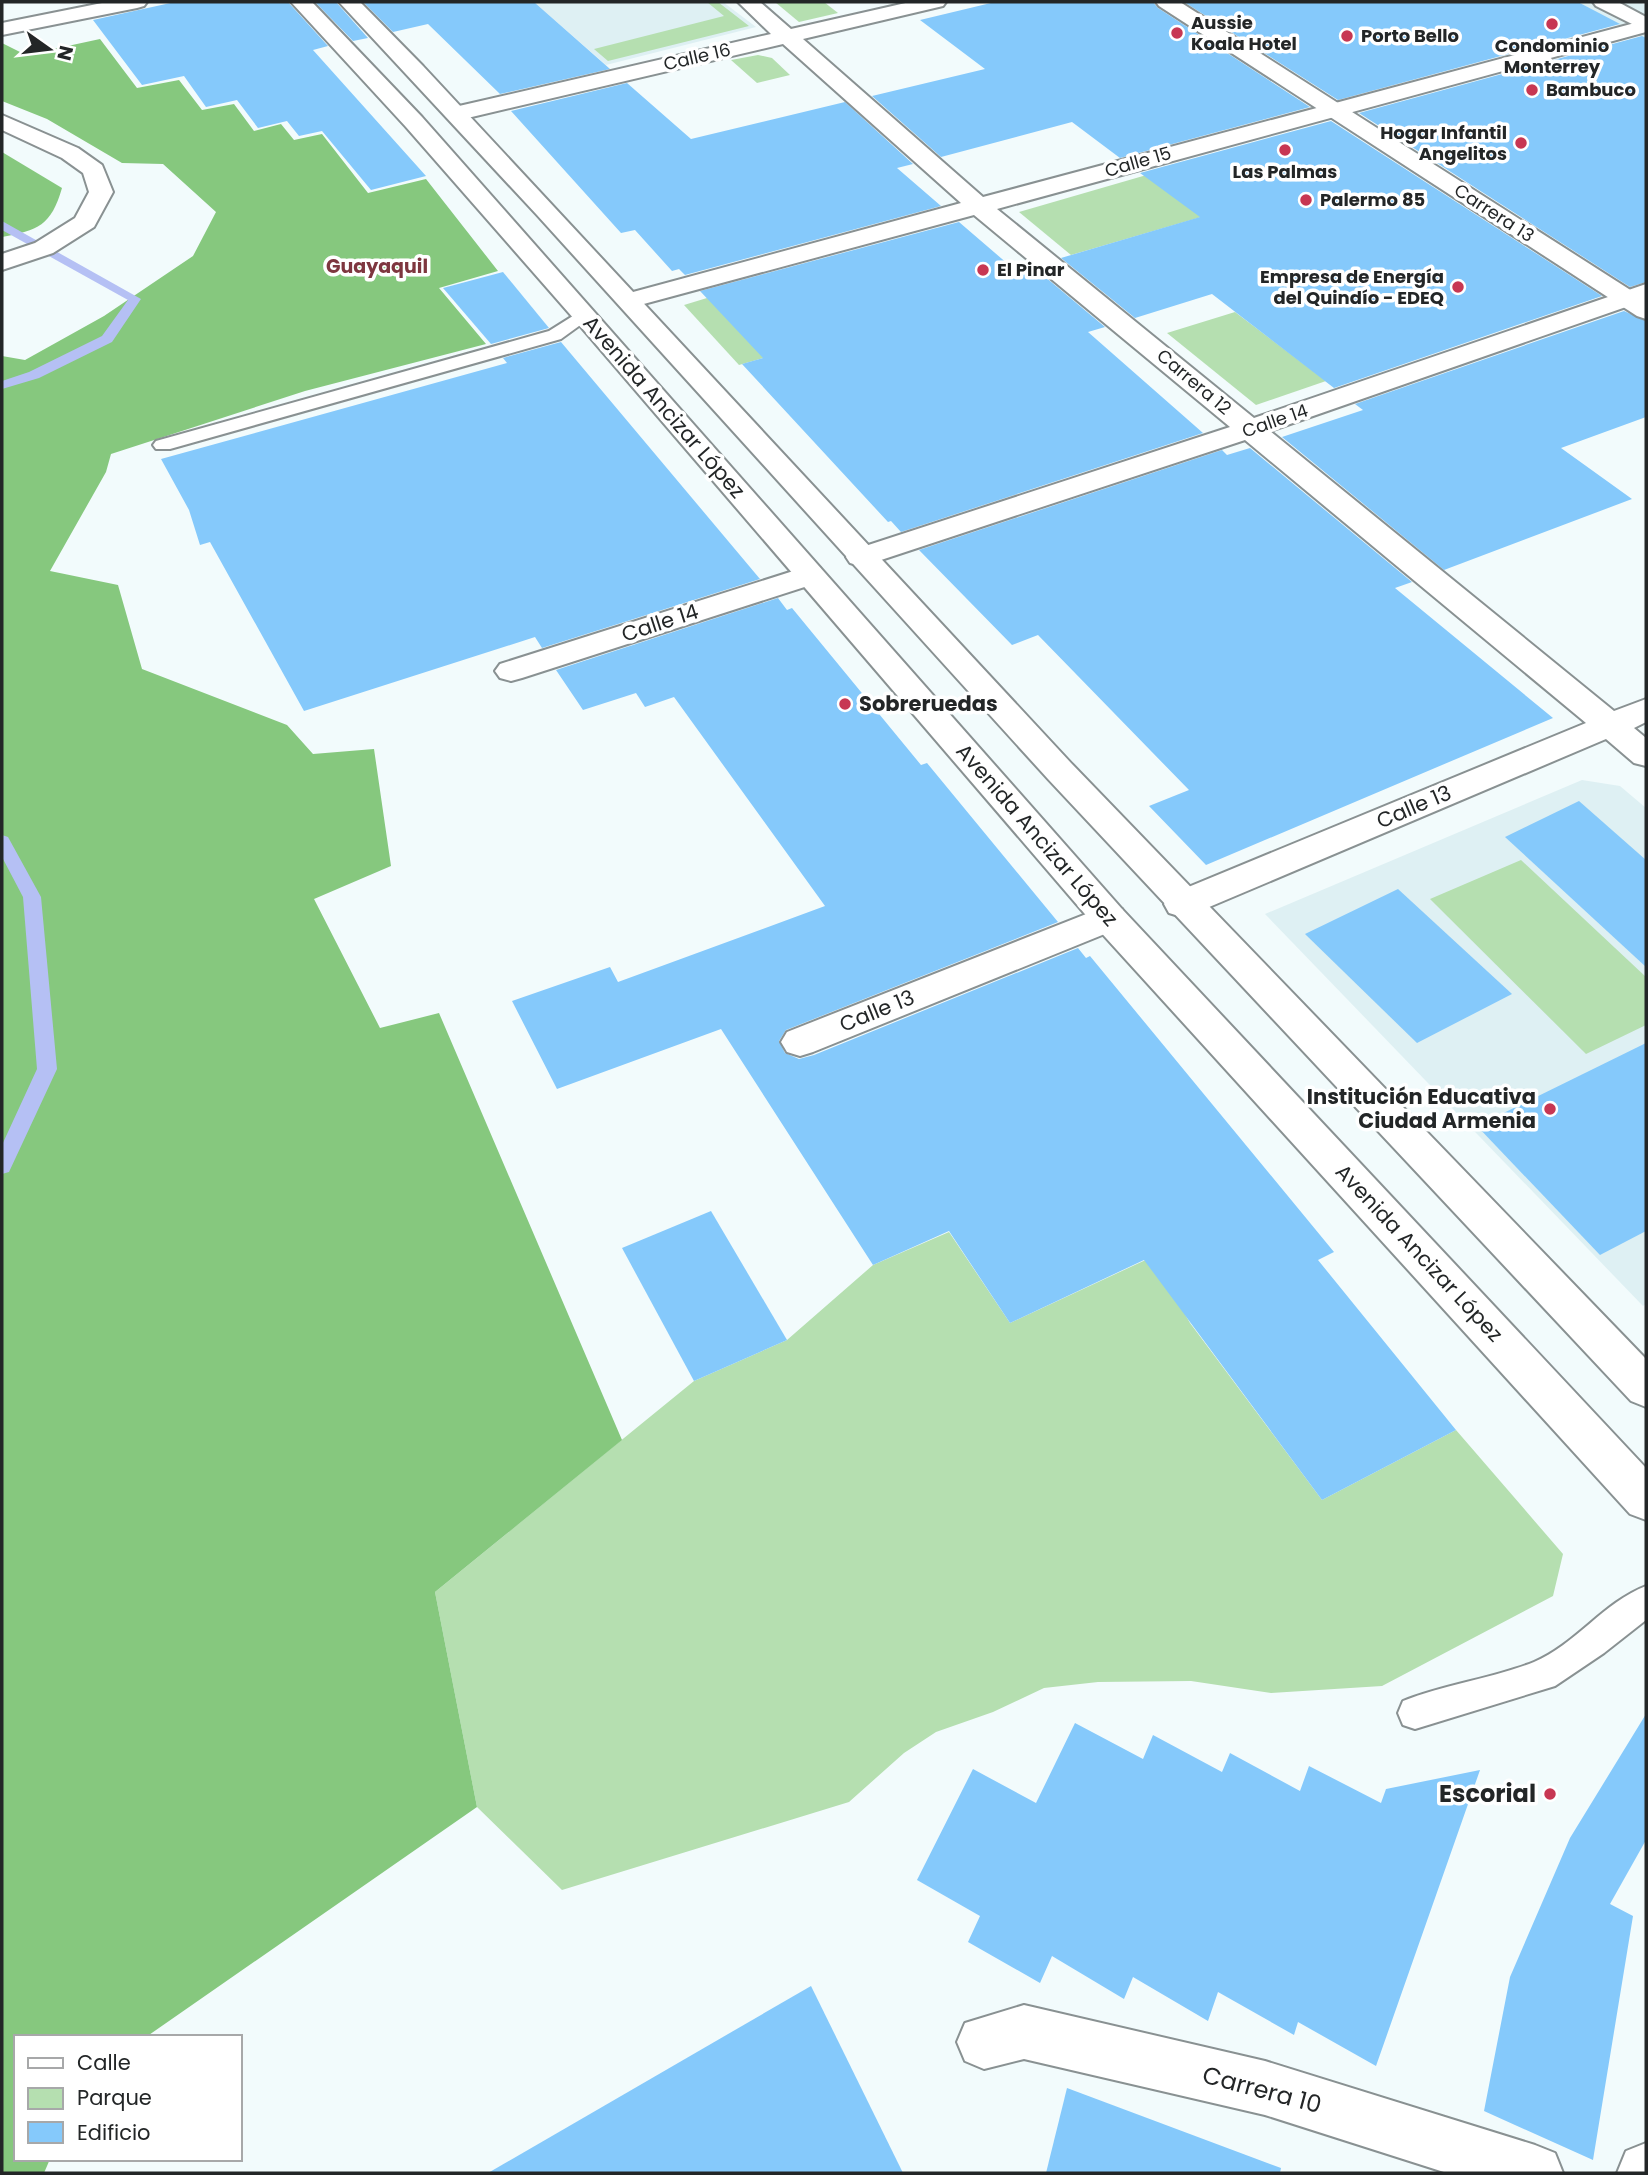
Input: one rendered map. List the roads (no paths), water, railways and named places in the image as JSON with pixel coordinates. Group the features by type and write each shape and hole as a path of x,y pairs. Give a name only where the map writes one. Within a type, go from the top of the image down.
{"street":[{"path":"3,29 136,2"},
{"name":"Avenida Ancizar López","path":"301,2 414,122 584,314 1109,918 1646,1499"},
{"path":"349,2 459,113 861,557 1182,904 1644,1383"},
{"name":"Carrera 12","path":"748,2 789,35 981,207 1646,755"},
{"name":"Calle 16","path":"459,113 936,2"},
{"name":"Carrera 13","path":"1166,2 1640,300"},
{"path":"1602,2 1646,26"},
{"name":"Calle 15","path":"631,300 981,207 1331,108 1646,26"},
{"path":"2,122 69,153 94,170 101,192 85,222 44,248 2,262"},
{"name":"Calle 14","path":"861,557 1640,300"},
{"name":"Calle 14","path":"511,671 809,575"},
{"name":"Calle 13","path":"1182,904 1646,710"},
{"name":"Calle 13","path":"800,1042 1109,918"},
{"name":"Carrera 10","path":"984,2042 1024,2032 1265,2088 1535,2173"}],"lane":[{"path":"163,445 555,335 584,314"},
{"path":"1415,1713 1543,1675 1593,1642 1646,1601"}],"waterway":[{"path":"2,225 135,299 107,339 34,375 2,385"},
{"path":"2,841 32,897 47,1069 2,1166"}],"place":[{"name":"Condominio Monterrey","path":"1552,24"},
{"name":"Aussie Koala Hotel","path":"1177,33"},
{"name":"Porto Bello","path":"1347,36"},
{"name":"Bambuco","path":"1532,90"},
{"name":"Hogar Infantil Angelitos","path":"1521,143"},
{"name":"Las Palmas","path":"1285,150"},
{"name":"Palermo 85","path":"1306,200"},
{"name":"El Pinar","path":"983,270"},
{"name":"Empresa de Energía del Quindío - EDEQ","path":"1458,287"},
{"name":"Sobreruedas","path":"845,704"},
{"name":"Institución Educativa Ciudad Armenia","path":"1550,1109"},
{"name":"Escorial","path":"1550,1794"}],"district":[{"name":"Guayaquil","path":"377,266"}]}
